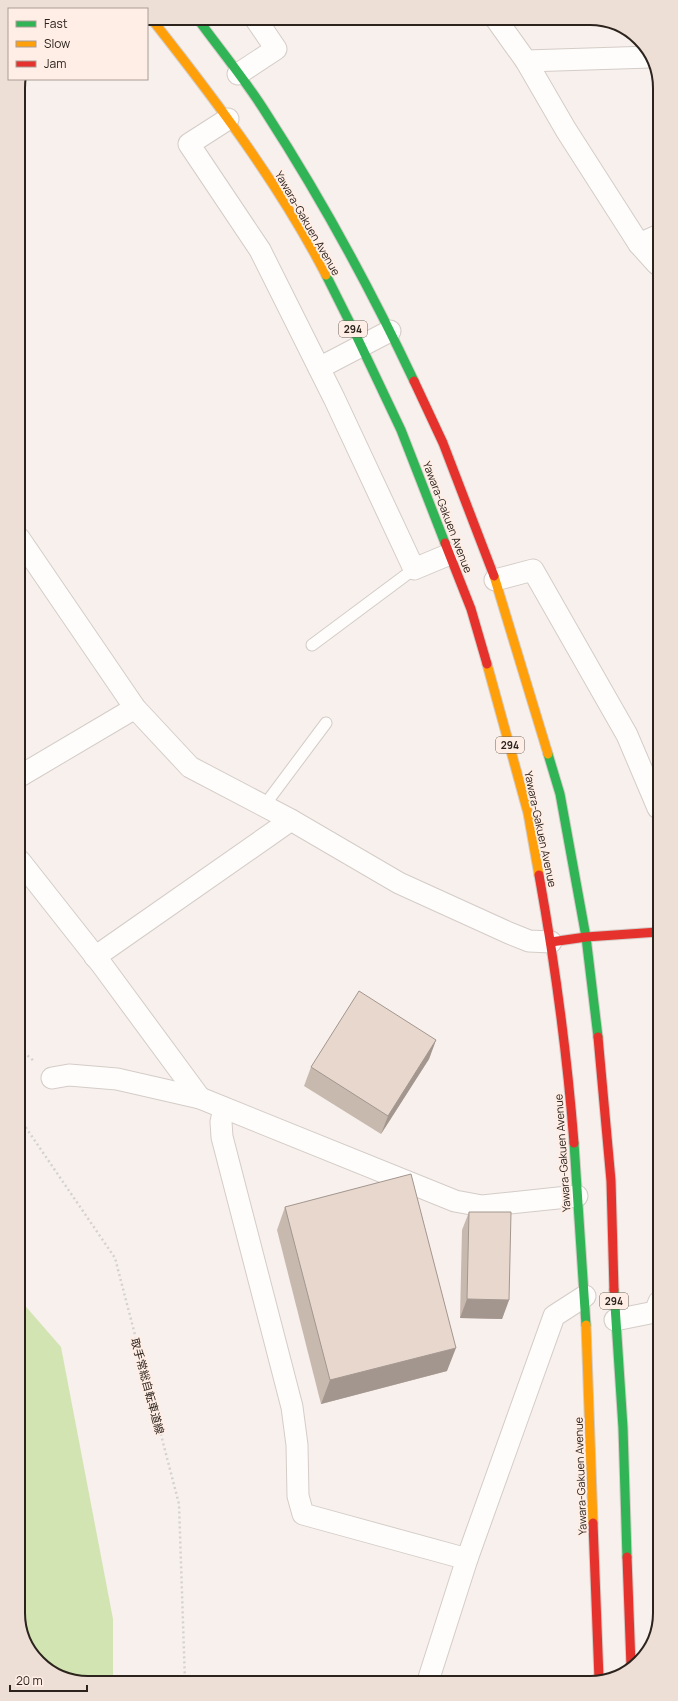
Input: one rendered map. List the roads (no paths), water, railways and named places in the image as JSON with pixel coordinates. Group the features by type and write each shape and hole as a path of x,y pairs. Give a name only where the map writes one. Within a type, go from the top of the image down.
{"main road":[{"name":"Yawara-Gakuen Avenue","path":"156,25 228,119 265,173 310,245 361,346 401,430 450,554 471,609 499,704 528,813 552,942 564,1027 585,1296 599,1675"},
{"name":"Yawara-Gakuen Avenue","path":"202,25 266,112 328,216 390,331 443,443 495,580 560,794 586,937 598,1035 611,1181 615,1320 623,1428 632,1660"},
{"path":"552,942 586,937 653,932"}],"street":[{"path":"238,74 276,48 261,25"},
{"path":"500,25 526,61 566,130 648,240 653,253"},
{"path":"526,61 645,57"},
{"path":"228,119 189,144 260,250 319,368 414,569 450,554"},
{"path":"319,368 390,331"},
{"path":"25,550 135,708 190,767 291,820 399,883 529,941 552,942"},
{"path":"495,580 533,570 626,735 653,797"},
{"path":"25,773 135,708"},
{"path":"95,957 291,820"},
{"path":"25,867 95,957 200,1098"},
{"path":"52,1078 68,1075 117,1079 200,1098 455,1201 482,1206 577,1196"},
{"path":"224,1108 221,1122 222,1136 292,1407 297,1445 298,1496 303,1514 467,1559"},
{"path":"430,1676 467,1559 554,1316 585,1296"},
{"path":"615,1320 653,1312"}],"lane":[{"path":"312,645 414,569"},
{"path":"264,806 326,723"}]}
